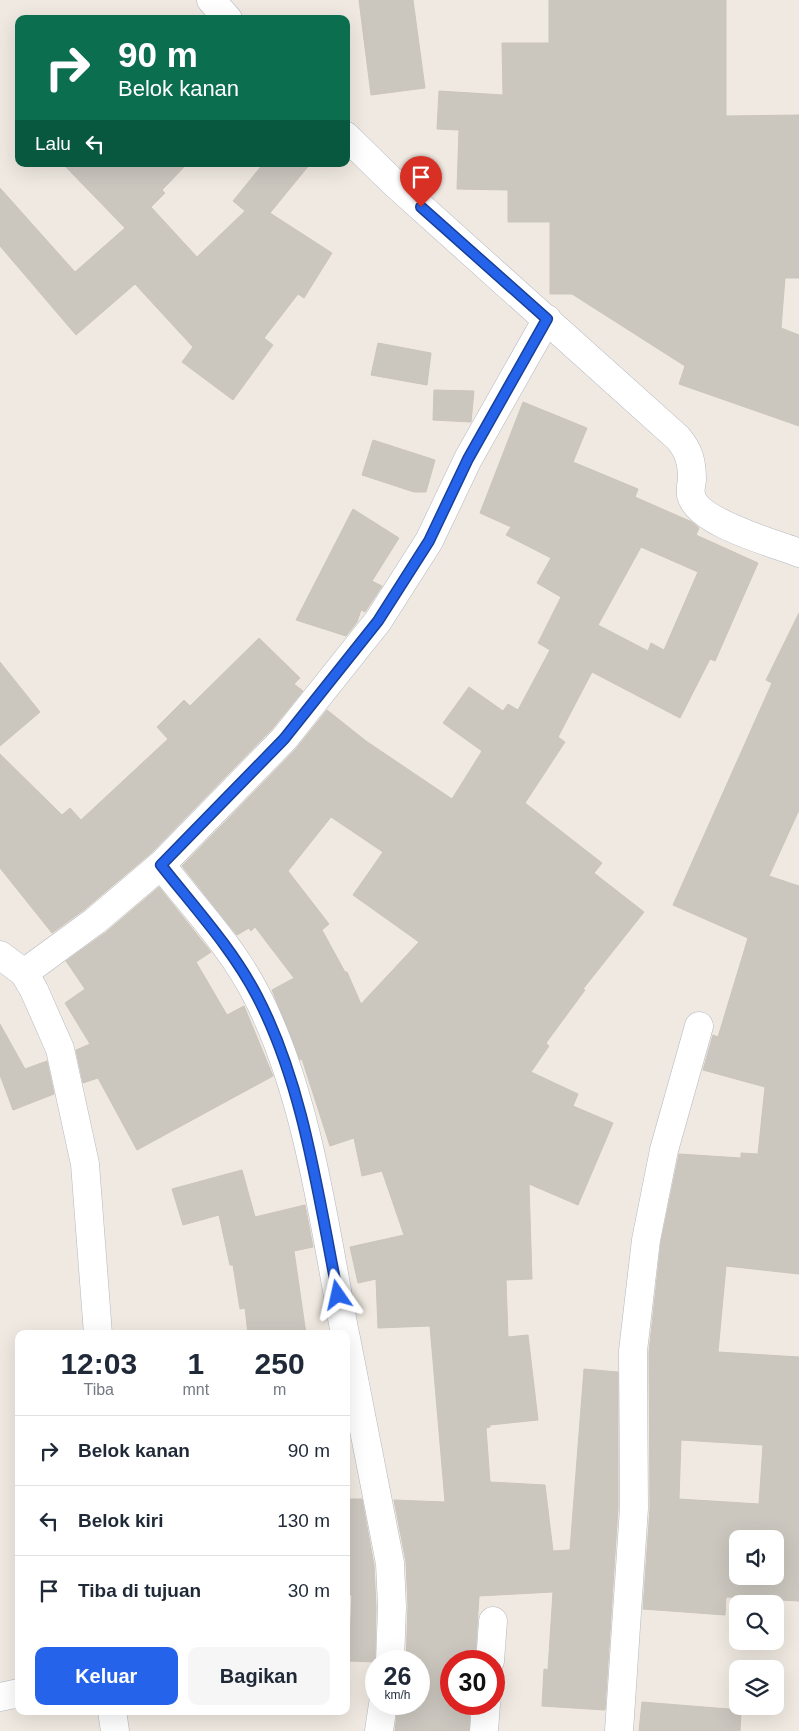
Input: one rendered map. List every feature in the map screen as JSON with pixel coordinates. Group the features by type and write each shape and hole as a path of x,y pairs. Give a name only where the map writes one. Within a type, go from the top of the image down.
{"street":[{"path":"211,0 224,15"},
{"path":"350,140 393,182 653,414 687,449 692,460 690,493 698,508 723,524 799,553"},
{"path":"24,974 95,921 161,865 284,739 378,621 429,541 468,459 547,319"},
{"path":"161,865 237,962 257,996 288,1069 311,1159 344,1330"},
{"path":"0,955 24,974 34,990 60,1050 85,1164 98,1330"},
{"path":"619,1731 634,1508 634,1341 646,1240 662,1160 699,1026"},
{"path":"350,1358 390,1562 392,1607 390,1650"},
{"path":"491,1650 493,1621"},
{"path":"0,1697 15,1694"},
{"path":"113,1715 115,1731"},
{"path":"378,1731 381,1715"},
{"path":"484,1731 485,1715"}],"building":[{"path":"359,0 413,0 425,88 371,95"},
{"path":"549,0 726,0 726,116 799,115 799,278 785,278 781,328 799,335 799,426 679,384 685,366 572,294 550,294 550,222 508,222 508,190 457,189 459,130 437,129 439,91 503,95 502,43 549,43"},
{"path":"66,167 184,167 162,190 165,193 151,207 197,257 245,211 233,201 261,167 308,167 270,213 332,253 304,298 298,294 264,338 273,345 233,400 182,362 193,347 135,284 76,335 0,246 0,188 75,272 125,228"},
{"path":"378,343 431,353 427,385 371,375"},
{"path":"434,390 474,391 471,422 433,420"},
{"path":"523,402 587,428 573,462 638,489 635,497 692,522 699,528 696,535 758,563 715,661 710,659 680,718 592,672 558,737 565,742 525,803 602,863 594,873 644,912 583,989 585,990 546,1043 549,1046 531,1072 578,1094 573,1106 613,1123 578,1205 529,1184 532,1279 506,1280 508,1337 528,1335 538,1420 490,1425 490,1427 486,1428 490,1482 545,1485 553,1551 570,1550 584,1369 618,1372 618,1508 605,1710 542,1706 544,1669 548,1670 553,1592 479,1596 476,1650 440,1650 440,1715 470,1715 469,1731 395,1731 397,1715 430,1715 430,1650 406,1650 408,1606 406,1562 394,1500 445,1502 430,1326 378,1328 376,1279 358,1283 350,1247 404,1235 382,1171 362,1176 354,1138 330,1146 302,1059 300,1060 272,990 294,978 255,927 251,931 249,928 237,935 182,866 295,750 327,710 366,741 452,799 482,751 443,723 469,687 503,711 508,704 518,710 550,650 538,643 561,597 537,583 551,558 506,535 511,527 480,513","holes":["641,547 698,572 664,650 651,643 648,651 598,625","331,817 383,852 353,895 419,942 361,1004 347,972 345,972 322,930 329,924 288,871"]},
{"path":"373,440 435,460 426,492 414,492 362,475"},
{"path":"353,509 399,538 372,581 382,586 365,612 361,610 357,622 346,636 296,620"},
{"path":"799,613 799,810 769,876 799,886 799,1274 726,1266 718,1352 799,1357 799,1601 784,1600 784,1595 729,1595 729,1597 726,1597 725,1615 643,1609 650,1508 649,1352 661,1242 679,1154 741,1158 741,1153 758,1154 765,1087 703,1070 713,1035 718,1037 748,938 673,905 772,683 766,680","holes":["681,1440 763,1445 759,1504 679,1499"]},
{"path":"259,638 300,678 294,684 303,691 272,729 150,854 85,909 52,933 0,868 0,754 62,815 70,808 81,820 168,739 157,727 184,700 190,706"},
{"path":"0,662 40,712 0,746"},
{"path":"159,887 211,952 196,962 227,1015 244,1006 273,1076 137,1150 98,1078 83,1083 76,1050 90,1044 65,1003 85,989 66,961 105,933"},
{"path":"0,1024 25,1069 47,1061 54,1094 13,1110 0,1075"},
{"path":"242,1170 255,1217 305,1205 313,1247 294,1251 305,1330 248,1330 245,1308 240,1309 233,1265 230,1265 219,1215 183,1225 172,1189"},
{"path":"350,1499 362,1499 374,1565 375,1650 365,1650 365,1662 350,1661 352,1595 350,1595"},
{"path":"642,1702 729,1709 729,1715 741,1715 740,1731 639,1731"}],"route":[{"path":"338,1295 311,1159 288,1069 270,1024 257,996 237,962 161,865 284,739 378,621 429,541 468,459 547,319 421,207"}]}
